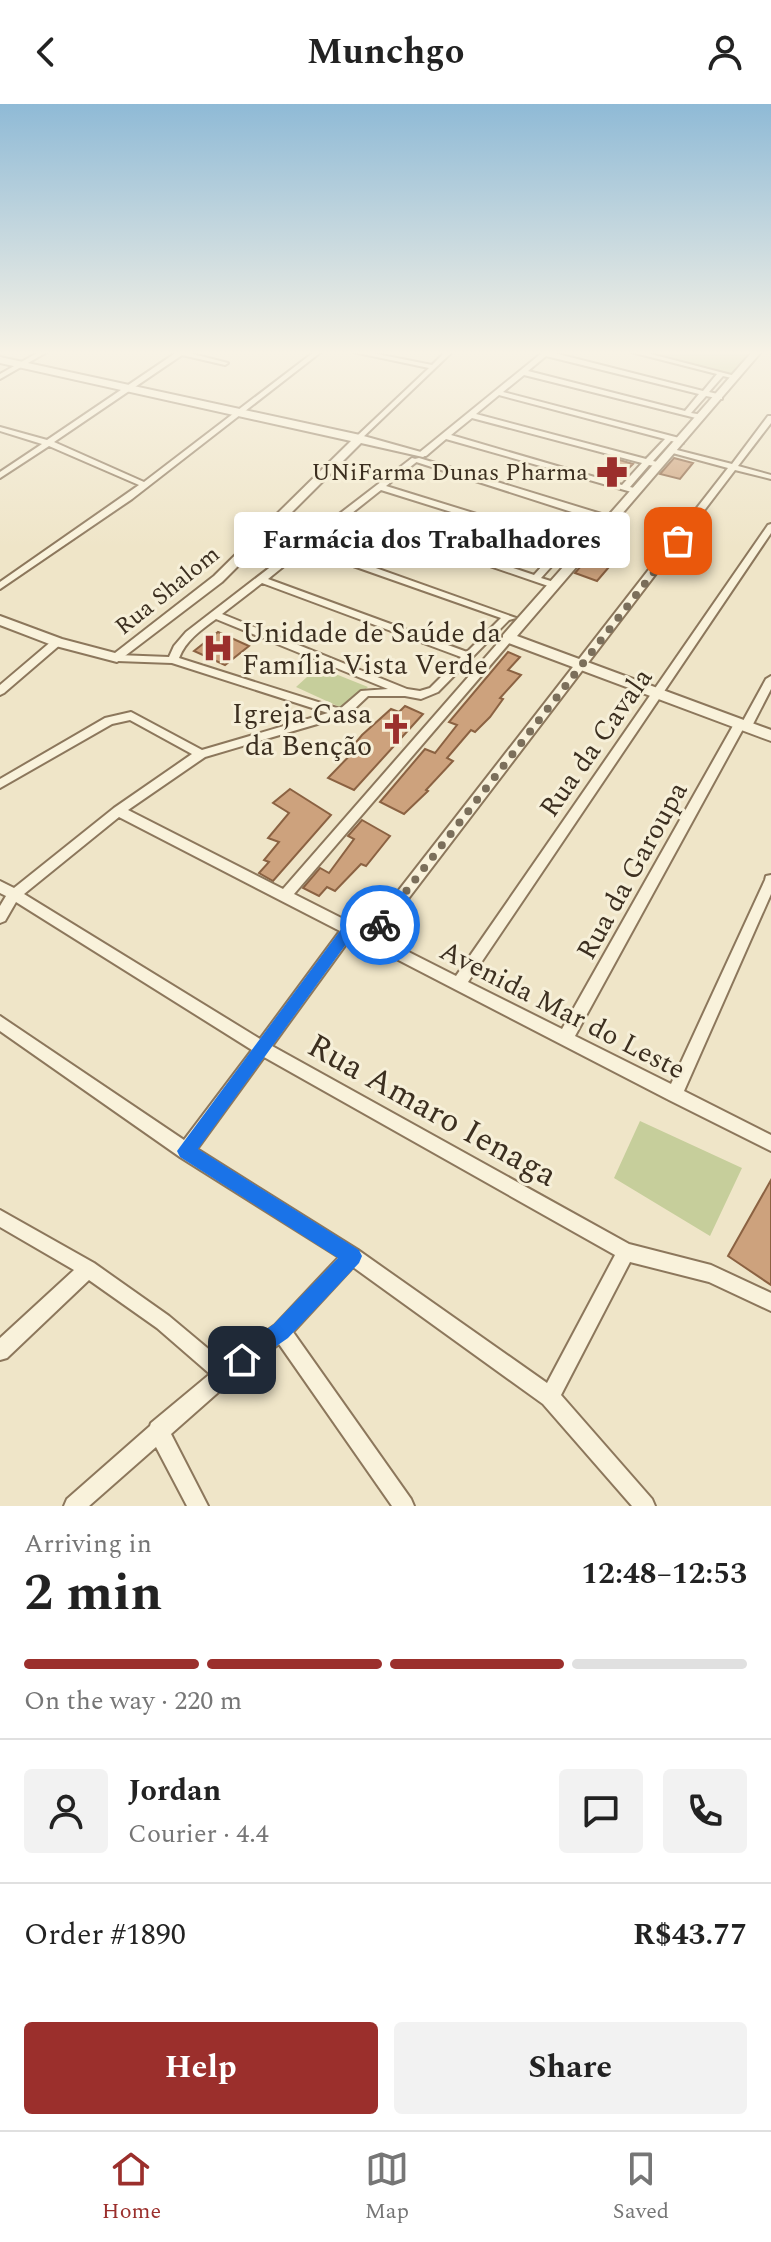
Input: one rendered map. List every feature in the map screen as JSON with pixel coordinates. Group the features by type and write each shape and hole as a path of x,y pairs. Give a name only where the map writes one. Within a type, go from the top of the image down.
{"street":[{"path":"0,476 85,417"},
{"path":"0,586 145,485 235,417"},
{"path":"262,417 360,438 609,520"},
{"name":"Rua Shalom","path":"117,658 218,579 381,417"},
{"path":"173,660 183,641 467,417"},
{"path":"479,417 653,464"},
{"path":"584,417 771,474"},
{"path":"284,896 554,585 630,490 700,417"},
{"path":"370,938 771,418"},
{"path":"0,429 49,443 145,485"},
{"path":"446,436 630,490"},
{"path":"0,463 14,467"},
{"path":"380,487 567,545"},
{"path":"346,514 554,585"},
{"path":"535,579 593,515"},
{"name":"Rua da Cavala","path":"458,984 771,527"},
{"path":"305,546 522,622"},
{"path":"263,580 469,656"},
{"path":"216,615 408,693"},
{"path":"0,917 7,891 201,754 349,709 362,694 421,695 434,690 507,617"},
{"path":"0,620 57,642 117,658 173,660 337,712"},
{"path":"508,638 771,736"},
{"path":"0,691 57,642"},
{"name":"Rua da Garoupa","path":"565,1039 771,679"},
{"path":"0,784 123,716 131,716 201,754"},
{"name":"Avenida Mar do Leste","path":"118,811 771,1143"},
{"path":"674,1095 771,880"},
{"name":"Rua Amaro Ienaga","path":"7,891 262,1048 626,1252 711,1274 771,1302"},
{"path":"186,1151 350,928"},
{"path":"0,1023 186,1151 352,1256 550,1397 645,1506"},
{"path":"0,1218 88,1269 163,1322 224,1374"},
{"path":"550,1397 626,1252"},
{"path":"74,1506 224,1374 281,1331 352,1256"},
{"path":"0,1351 88,1269"},
{"path":"281,1331 404,1506"},
{"path":"158,1430 198,1506"}],"green space":[{"path":"318,667 368,687 344,709 296,687"},
{"path":"640,1121 742,1168 710,1236 614,1178"}],"building":[{"path":"613,458 633,464 617,480 598,475"},
{"path":"674,458 693,463 680,479 660,474"},
{"path":"604,539 627,546 597,581 575,573"},
{"path":"218,632 249,646 225,665 194,651"},
{"path":"508,652 520,657 508,670 521,675 500,698 503,699 490,717 475,732 471,730 447,758 453,761 428,791 404,814 380,802 425,749 435,753 457,725 449,722"},
{"path":"405,706 423,714 354,790 328,778 357,748 353,746 362,735 391,709 399,712"},
{"path":"290,789 331,815 273,881 259,873 269,862 264,860 279,842 268,838 289,813 273,803"},
{"path":"362,820 390,836 366,866 361,864 335,891 327,887 319,896 303,888 320,868 329,873 354,839 348,836"},
{"path":"771,1180 771,1285 728,1256"}],"way so far":[{"path":"380,925 678,541"}],"place":[{"name":"UNiFarma Dunas Pharma","path":"612,472"},
{"name":"Farmácia dos Trabalhadores","path":"678,541"},
{"name":"Unidade de Saúde da Família Vista Verde","path":"218,648"},
{"name":"Igreja Casa da Benção","path":"396,729"}],"route":[{"path":"242,1360 281,1331 352,1256 186,1151 350,928 370,938 380,925"}]}
